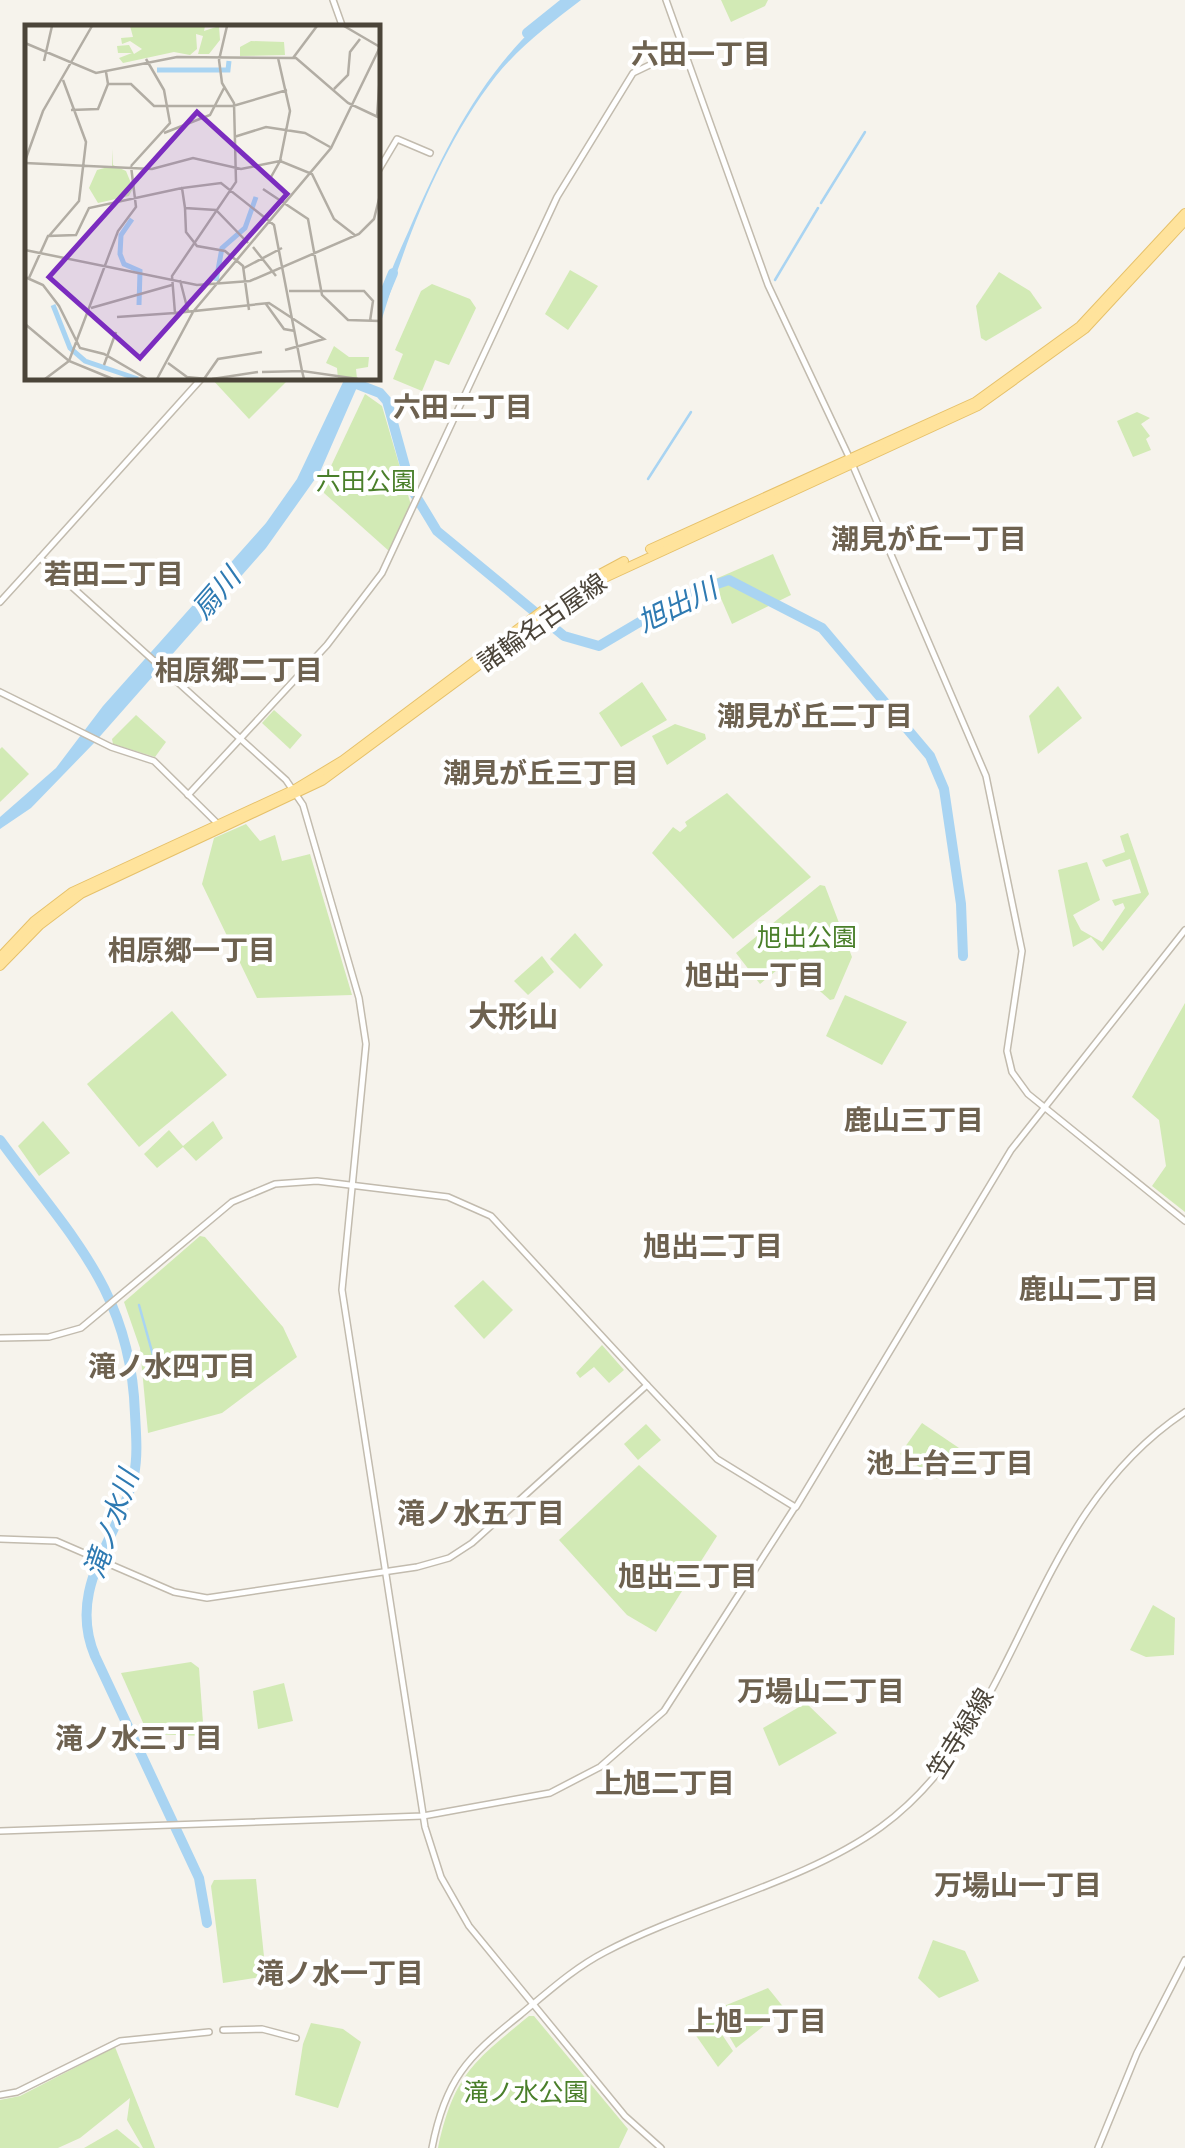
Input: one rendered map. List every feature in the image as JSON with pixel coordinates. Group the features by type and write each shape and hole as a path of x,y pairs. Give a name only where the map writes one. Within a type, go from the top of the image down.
{"main road":[{"name":"諸輪名古屋線","path":"851,462 975,402 1074,330 1185,213"},
{"name":"諸輪名古屋線","path":"0,966 40,924 81,894 296,791 608,569 978,406 1086,328 1185,221"},
{"name":"諸輪名古屋線","path":"0,957 34,922 72,892 296,791"}],"street":[{"path":"332,0 342,25"},
{"path":"666,0 768,285 851,462 986,776 1022,951 1006,1051 1021,1086 1044,1108 1185,1221"},
{"path":"188,794 327,645 394,555 557,196 633,73 683,48"},
{"path":"380,168 397,139 430,153"},
{"path":"0,602 200,380"},
{"path":"40,558 296,791 361,1004 366,1068 342,1290 423,1816 450,1896 625,2116 661,2148"},
{"path":"0,692 100,742 154,760 218,824"},
{"path":"0,1831 423,1816 550,1793 622,1751 678,1694 796,1507 1011,1150 1185,930"},
{"path":"0,1338 69,1333 114,1303 220,1211 252,1192 291,1181 448,1198 497,1220 717,1459 796,1507"},
{"path":"0,1538 56,1541 174,1592 207,1598 433,1563 465,1548 647,1385"},
{"name":"笠寺緑線","path":"432,2148 442,2102 458,2071 533,2004 608,1950 854,1844 909,1803 942,1768 966,1732 1082,1512 1125,1461 1185,1412"},
{"path":"1098,2148 1137,2053 1185,1960"},
{"path":"223,2030 262,2029 296,2038"},
{"path":"0,2095 17,2092 120,2040 209,2032"}],"green space":[{"path":"721,0 768,0 765,6 731,22"},
{"path":"570,270 598,286 568,330 545,314"},
{"path":"999,272 1030,291 1042,308 986,341 981,338 976,306"},
{"path":"432,284 470,299 476,308 449,365 435,360 422,391 393,379 403,354 395,350 421,291"},
{"path":"213,380 288,380 249,419"},
{"name":"六田公園","path":"365,394 382,406 411,505 389,551 324,493 323,483"},
{"path":"1137,412 1150,418 1141,424 1150,436 1146,439 1151,450 1133,457 1117,421"},
{"path":"773,554 791,595 732,624 713,580"},
{"path":"642,682 667,720 621,747 599,713"},
{"path":"1058,686 1082,718 1038,754 1029,716"},
{"path":"274,710 302,735 290,749 262,723"},
{"path":"136,715 166,742 155,757 113,744 112,739"},
{"path":"675,724 705,734 706,739 667,765 652,736"},
{"path":"0,749 29,774 0,802"},
{"path":"727,793 811,877 733,939 652,853 673,827 680,832 687,826 685,822"},
{"path":"246,824 260,841 275,835 282,861 310,854 352,995 257,998 202,884 214,838"},
{"path":"1128,833 1149,894 1103,951 1091,937 1073,947 1058,870 1087,862 1100,900 1073,915 1081,930 1102,942 1125,908 1123,903 1115,906 1112,900 1141,893 1130,859 1106,867 1102,860 1125,852 1120,836"},
{"name":"旭出公園","path":"820,885 825,886 852,957 834,999 830,1000 787,962 760,984 736,953"},
{"path":"575,933 603,965 580,989 550,959"},
{"path":"542,956 554,972 528,995 514,981"},
{"path":"845,995 907,1022 882,1065 826,1036"},
{"path":"1185,1003 1185,1212 1152,1186 1166,1166 1159,1120 1132,1097"},
{"path":"172,1011 227,1075 139,1147 87,1084"},
{"path":"43,1121 70,1153 39,1176 18,1146"},
{"path":"213,1121 223,1138 196,1161 183,1147 157,1168 144,1154 169,1130 183,1146"},
{"path":"200,1236 205,1237 283,1327 297,1357 222,1413 148,1433 140,1348 124,1302"},
{"path":"483,1280 513,1310 484,1339 454,1306"},
{"path":"602,1345 624,1370 609,1383 594,1367 580,1378 576,1373"},
{"path":"922,1423 959,1448 937,1479 900,1454"},
{"path":"646,1424 661,1440 638,1460 624,1444"},
{"path":"639,1465 717,1536 656,1632 627,1615 559,1540"},
{"path":"1153,1605 1175,1618 1174,1655 1146,1657 1130,1650"},
{"path":"191,1662 199,1668 204,1736 148,1734 121,1673"},
{"path":"284,1683 293,1721 258,1729 253,1691"},
{"path":"806,1703 837,1733 779,1766 763,1728"},
{"path":"256,1879 266,1976 223,1983 211,1886 214,1880"},
{"path":"933,1940 965,1951 979,1981 939,1998 918,1978"},
{"path":"768,1988 785,2009 736,2048 714,2010"},
{"path":"709,2015 733,2051 718,2067 690,2027"},
{"name":"滝ノ水公園","path":"529,2016 534,2016 628,2129 619,2148 438,2148 451,2103 468,2072"},
{"path":"311,2023 343,2029 361,2042 338,2108 295,2095 303,2044"},
{"path":"115,2047 155,2148 143,2148 127,2120 130,2098 80,2138 58,2148 0,2148 0,2100 20,2096"},
{"path":"117,2129 140,2148 84,2148"}],"water":[{"path":"566,0 581,0 505,65 457,134 425,198 380,326 380,306 393,267 424,197 455,134 492,76 538,24"},
{"name":"扇川","path":"344,380 360,380 320,472 266,548 95,742 31,808 0,829 0,817 56,768 103,706 266,523 297,479"}],"waterway":[{"name":"扇川","path":"527,33 568,0"},
{"path":"821,203 865,132"},
{"path":"775,280 818,208"},
{"name":"扇川","path":"380,304 393,273"},
{"name":"旭出川","path":"349,381 380,393 387,401 411,488 437,531 564,636 599,646 687,594 729,580 822,628 930,756 944,789 961,904 963,956"},
{"path":"648,479 691,412"},
{"name":"滝ノ水川","path":"0,1140 92,1266 122,1332 131,1371 135,1467 127,1498 91,1585 88,1631 95,1656 199,1878 207,1923"},
{"path":"139,1305 156,1366 169,1380"}],"district":[{"name":"六田一丁目","path":"701,54"},
{"name":"六田二丁目","path":"463,407"},
{"name":"潮見が丘一丁目","path":"929,539"},
{"name":"若田二丁目","path":"114,574"},
{"name":"相原郷二丁目","path":"239,670"},
{"name":"潮見が丘二丁目","path":"815,716"},
{"name":"潮見が丘三丁目","path":"541,773"},
{"name":"相原郷一丁目","path":"192,950"},
{"name":"旭出一丁目","path":"755,975"},
{"name":"大形山","path":"513,1017"},
{"name":"鹿山三丁目","path":"914,1120"},
{"name":"旭出二丁目","path":"713,1246"},
{"name":"鹿山二丁目","path":"1089,1289"},
{"name":"滝ノ水四丁目","path":"172,1366"},
{"name":"池上台三丁目","path":"950,1463"},
{"name":"滝ノ水五丁目","path":"481,1513"},
{"name":"旭出三丁目","path":"688,1576"},
{"name":"万場山二丁目","path":"821,1691"},
{"name":"滝ノ水三丁目","path":"139,1738"},
{"name":"上旭二丁目","path":"665,1783"},
{"name":"万場山一丁目","path":"1018,1885"},
{"name":"滝ノ水一丁目","path":"340,1973"},
{"name":"上旭一丁目","path":"757,2021"}]}
